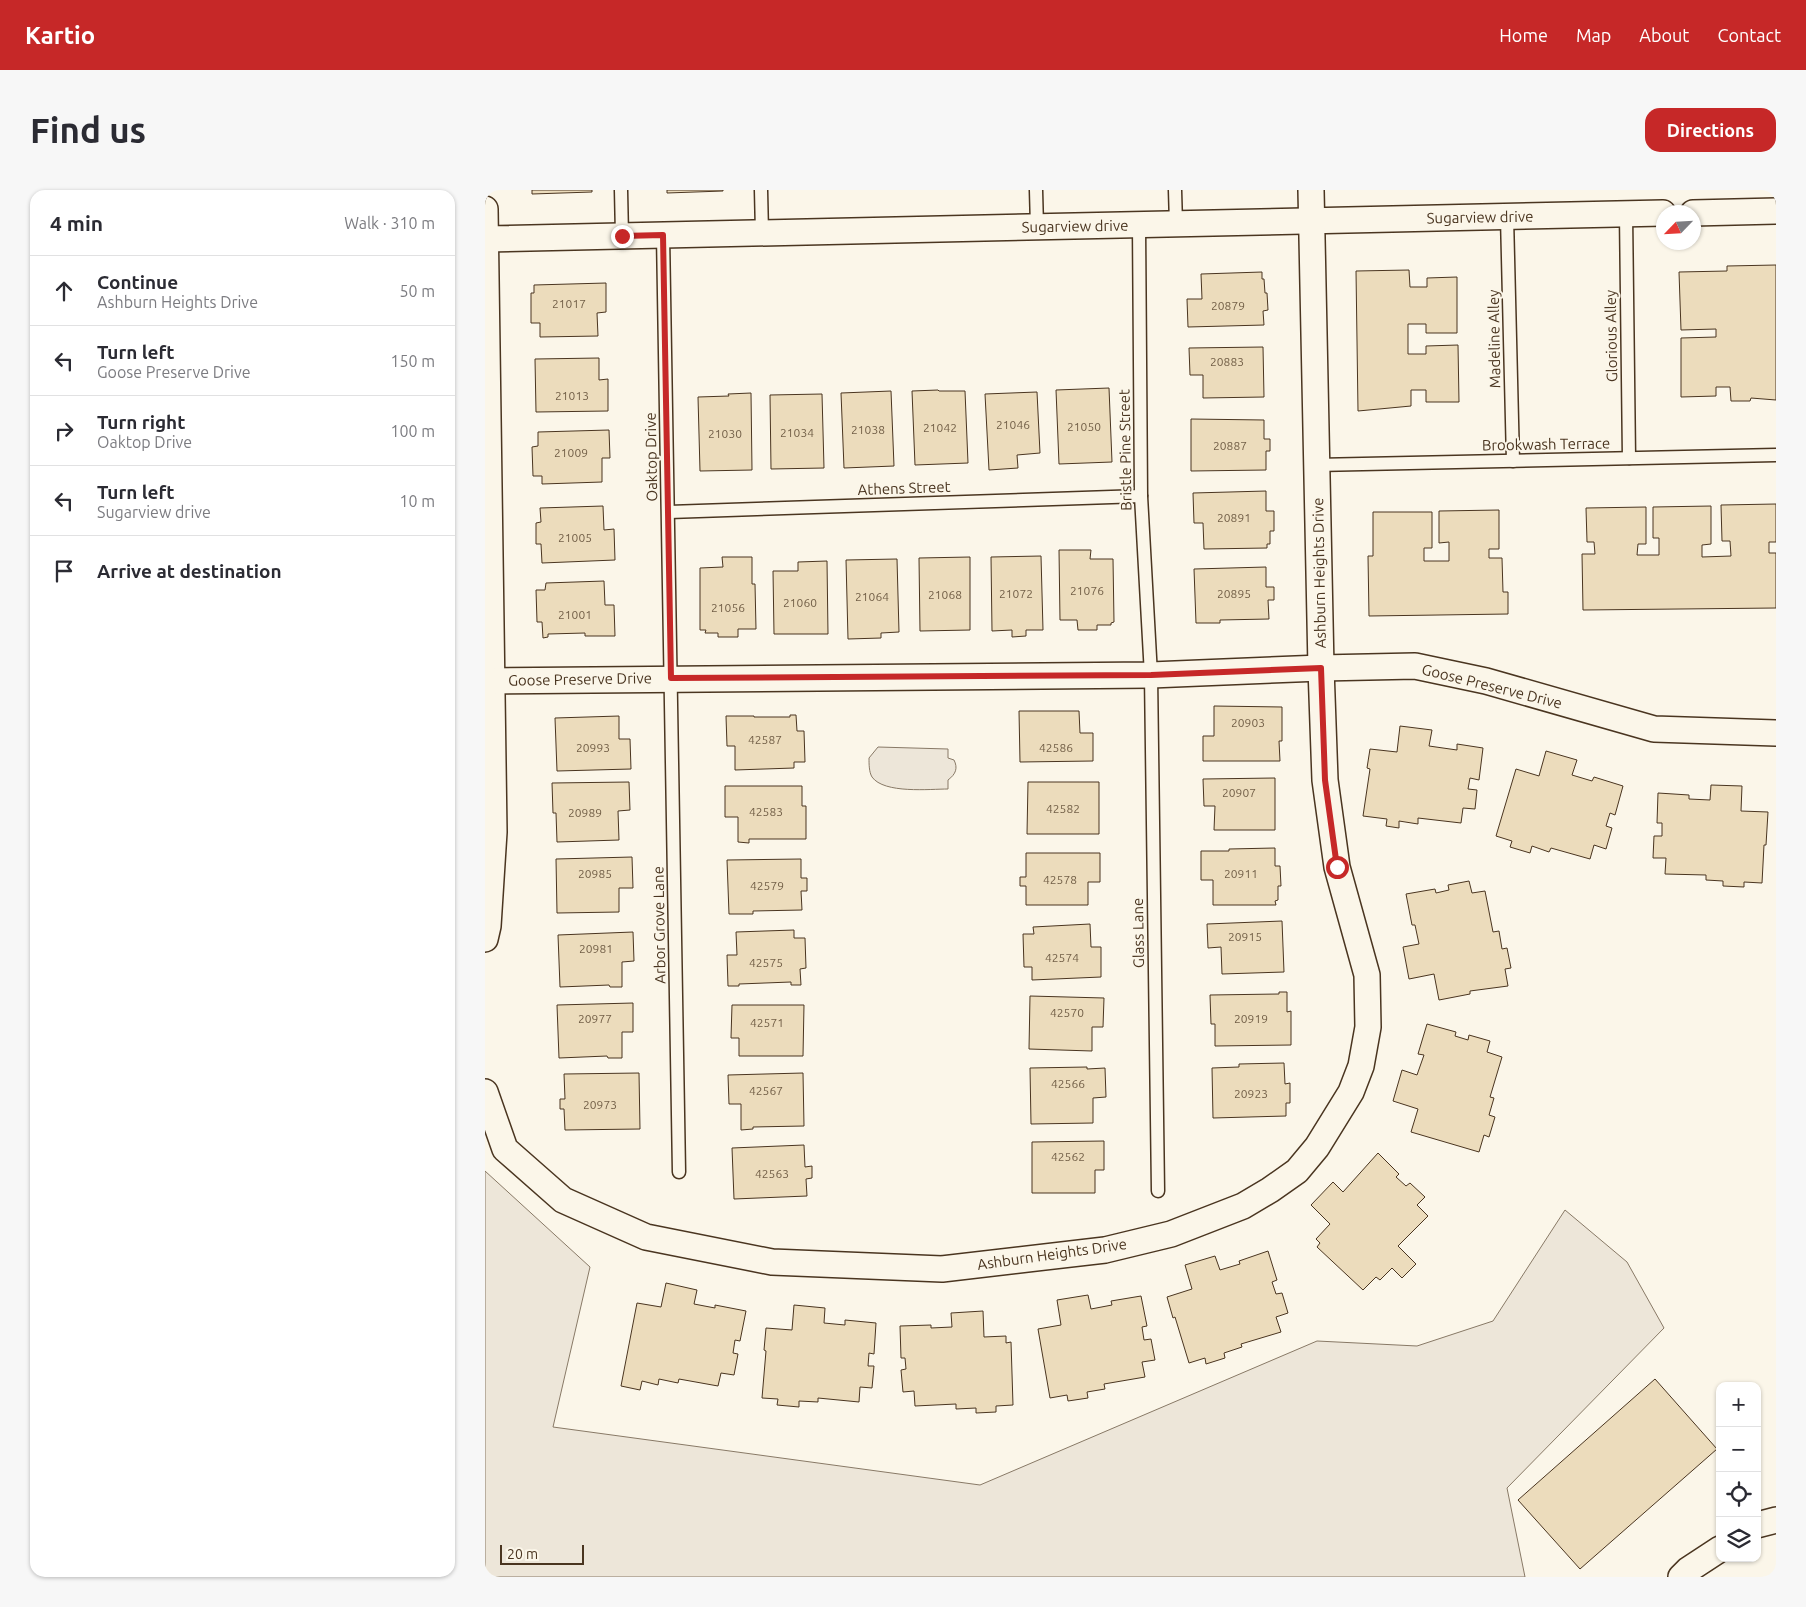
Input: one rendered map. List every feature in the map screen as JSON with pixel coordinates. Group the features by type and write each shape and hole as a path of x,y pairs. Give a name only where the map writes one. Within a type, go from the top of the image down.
{"street":[{"name":"Ashburn Heights Drive","path":"485,1092 505,1149 563,1200 646,1237 772,1262 942,1269 1105,1250 1171,1234 1243,1206 1297,1171 1317,1147 1351,1092 1361,1066 1368,1027 1367,974 1337,867 1325,780 1311,190"},
{"path":"485,209 489,681 494,832 489,926 485,939"},
{"path":"1701,213 1776,211"},
{"name":"Sugarview drive","path":"486,239 1656,213"},
{"name":"Goose Preserve Drive","path":"489,681 1151,675 1415,666 1486,681 1654,729 1776,733"},
{"path":"1761,1524 1776,1520"},
{"path":"1681,1577 1716,1552"}],"lane":[{"path":"621,190 622,236"},
{"path":"761,190 761,233"},
{"path":"1037,190 1037,227"},
{"path":"1175,190 1176,224"},
{"name":"Glorious Alley","path":"1625,214 1629,458"},
{"name":"Madeline Alley","path":"1507,217 1513,461"},
{"name":"Bristle Pine Street","path":"1139,225 1141,496 1151,675"},
{"name":"Oaktop Drive","path":"663,235 671,678"},
{"name":"Brookwash Terrace","path":"1317,465 1776,456"},
{"name":"Athens Street","path":"669,512 1141,496"},
{"name":"Glass Lane","path":"1151,675 1158,1191"},
{"name":"Arbor Grove Lane","path":"671,678 679,1172"}],"shaded area":[{"path":"878,747 948,749 948,758 954,760 956,768 948,780 948,789 919,790 897,788 878,782 871,775 869,758"},
{"path":"485,1171 590,1267 553,1427 980,1485 1317,1341 1417,1346 1493,1321 1565,1210 1627,1262 1664,1328 1507,1488 1525,1577 485,1577"}],"building":[{"path":"532,190 592,190 592,192 532,194"},
{"path":"667,190 723,190 723,191 667,193"},
{"path":"1776,265 1776,400 1751,398 1750,401 1731,401 1730,387 1716,387 1716,396 1681,397 1681,338 1716,337 1716,329 1681,330 1679,272 1727,271 1727,266"},
{"path":"1409,270 1410,287 1427,287 1427,278 1457,277 1457,333 1426,333 1426,324 1408,324 1408,354 1426,354 1426,346 1458,345 1459,402 1426,402 1426,390 1411,390 1411,406 1358,411 1356,271"},
{"path":"1262,272 1265,293 1267,293 1268,310 1263,311 1264,325 1188,327 1187,299 1202,299 1201,274"},
{"path":"606,283 606,312 597,313 598,336 540,337 540,323 531,323 531,293 534,293 534,285"},
{"path":"1263,347 1264,397 1203,398 1203,375 1190,375 1189,348"},
{"path":"599,358 599,380 608,379 608,411 536,412 535,359"},
{"path":"1109,388 1112,462 1059,464 1056,390"},
{"path":"891,391 894,466 844,468 841,393"},
{"path":"912,391 965,391 968,463 915,465"},
{"path":"1037,392 1040,453 1017,455 1018,468 989,470 985,394"},
{"path":"751,393 752,470 700,471 698,397"},
{"path":"822,394 824,468 771,469 770,395"},
{"path":"1191,419 1264,420 1264,439 1270,439 1270,451 1266,451 1266,470 1191,471"},
{"path":"609,430 610,458 602,458 602,482 542,484 542,476 533,476 532,447 538,446 538,432"},
{"path":"1266,491 1266,511 1274,511 1274,531 1270,531 1270,544 1267,544 1267,548 1204,549 1203,523 1194,523 1193,493"},
{"path":"1776,504 1776,542 1769,542 1769,553 1776,553 1776,608 1583,610 1582,554 1595,554 1594,542 1587,542 1586,508 1646,507 1646,544 1638,544 1637,555 1659,555 1659,538 1653,538 1653,507 1711,506 1711,544 1702,545 1702,557 1731,556 1730,541 1722,541 1721,505"},
{"path":"603,506 604,530 614,529 615,560 542,563 541,544 536,544 536,523 541,522 540,508"},
{"path":"1499,510 1499,549 1489,549 1489,558 1502,558 1503,592 1508,592 1508,614 1369,616 1368,556 1373,556 1373,512 1432,512 1432,548 1424,548 1424,561 1449,561 1449,542 1439,543 1439,511"},
{"path":"1059,550 1091,550 1090,559 1113,559 1114,622 1111,625 1097,625 1097,630 1078,630 1077,620 1060,620"},
{"path":"1041,556 1043,630 1026,630 1026,636 1012,637 1012,630 992,631 991,557"},
{"path":"722,557 752,557 756,629 738,629 738,637 718,637 718,633 705,633 706,630 700,630 700,568 723,567"},
{"path":"970,557 970,630 920,631 919,558"},
{"path":"897,559 899,632 881,633 881,638 848,639 846,560"},
{"path":"827,561 828,634 774,634 773,571 798,571 798,562"},
{"path":"1266,567 1266,587 1274,587 1274,600 1268,600 1269,619 1220,620 1220,623 1196,623 1194,569"},
{"path":"604,581 605,605 614,605 615,636 585,636 585,633 548,634 548,637 543,638 542,622 537,622 536,590 545,590 546,583"},
{"path":"1214,706 1282,707 1282,741 1279,741 1280,761 1203,761 1203,736 1214,736"},
{"path":"1019,711 1079,711 1080,733 1093,733 1093,761 1020,762"},
{"path":"790,715 796,715 797,731 804,731 805,762 794,762 794,768 735,770 735,746 727,746 726,716 790,717"},
{"path":"619,716 619,739 630,739 631,769 557,771 555,718"},
{"path":"1400,726 1432,730 1429,746 1457,750 1457,744 1483,748 1479,780 1470,778 1468,789 1477,790 1475,809 1463,808 1461,823 1418,818 1418,824 1399,821 1399,828 1386,826 1387,819 1363,816 1370,769 1367,768 1370,749 1397,752"},
{"path":"1546,751 1577,760 1572,775 1592,781 1594,777 1623,786 1615,815 1610,813 1606,826 1612,828 1606,849 1594,845 1590,859 1551,848 1549,852 1532,846 1530,853 1510,847 1512,841 1496,836 1516,769 1539,776"},
{"path":"1275,778 1275,830 1214,830 1215,806 1204,806 1203,779"},
{"path":"629,782 630,810 618,811 619,840 557,842 556,813 553,813 552,783"},
{"path":"1028,782 1099,782 1099,834 1027,834"},
{"path":"1711,785 1742,786 1741,811 1768,812 1762,883 1744,882 1744,887 1723,886 1723,881 1706,880 1706,875 1665,874 1666,858 1653,858 1654,836 1662,836 1662,823 1657,823 1658,793 1689,795 1689,799 1710,800"},
{"path":"725,786 802,786 802,806 806,806 806,839 749,839 749,843 738,842 738,817 725,817"},
{"path":"1275,848 1275,866 1280,866 1281,886 1278,886 1276,905 1213,905 1213,880 1201,880 1201,851"},
{"path":"1026,853 1100,853 1100,882 1088,882 1088,905 1026,905 1026,886 1020,886 1020,877 1026,877"},
{"path":"632,857 633,888 619,888 619,912 557,913 556,859"},
{"path":"801,859 801,878 807,878 807,891 801,891 802,910 753,911 753,914 729,914 727,860"},
{"path":"1469,881 1472,893 1485,891 1493,932 1499,931 1502,949 1507,948 1511,968 1505,969 1508,986 1470,991 1470,994 1439,1000 1434,974 1409,979 1403,947 1419,944 1415,925 1412,925 1406,894 1435,889 1436,893 1449,890 1448,885"},
{"path":"1282,921 1284,972 1222,974 1221,947 1208,948 1207,924"},
{"path":"1090,924 1091,947 1101,947 1101,977 1032,980 1032,967 1024,967 1023,934 1034,934 1033,927"},
{"path":"794,930 794,938 805,938 806,968 800,969 801,985 791,985 791,982 728,986 727,955 737,955 736,932"},
{"path":"633,932 634,961 622,962 622,987 610,987 609,985 560,987 558,935"},
{"path":"1279,992 1287,992 1287,1012 1291,1011 1291,1045 1215,1046 1215,1024 1211,1024 1210,995 1279,994"},
{"path":"1030,996 1104,998 1103,1027 1092,1027 1092,1051 1029,1049"},
{"path":"633,1003 633,1032 622,1032 622,1058 608,1058 607,1056 559,1058 557,1005"},
{"path":"732,1005 804,1005 803,1056 739,1056 739,1038 731,1038"},
{"path":"1427,1024 1456,1032 1455,1036 1468,1040 1469,1035 1490,1041 1487,1052 1502,1057 1490,1097 1494,1098 1489,1115 1495,1117 1489,1137 1484,1135 1479,1152 1411,1132 1418,1109 1393,1101 1402,1070 1417,1075 1424,1055 1418,1054"},
{"path":"1284,1063 1285,1084 1290,1083 1290,1103 1286,1103 1286,1116 1213,1118 1212,1068 1239,1067 1239,1064"},
{"path":"1087,1067 1087,1069 1105,1068 1106,1097 1093,1098 1093,1123 1031,1124 1030,1068"},
{"path":"639,1073 640,1129 565,1130 564,1109 560,1109 560,1099 565,1099 564,1074"},
{"path":"803,1073 804,1126 753,1127 753,1129 741,1130 741,1104 729,1104 728,1075"},
{"path":"1104,1141 1104,1170 1095,1170 1095,1193 1032,1193 1032,1142"},
{"path":"804,1145 805,1167 812,1166 812,1178 806,1179 807,1196 734,1199 732,1148"},
{"path":"1378,1153 1399,1174 1396,1177 1406,1186 1410,1183 1425,1197 1417,1205 1428,1216 1398,1246 1416,1264 1402,1278 1392,1268 1380,1280 1376,1277 1363,1290 1317,1247 1320,1243 1316,1239 1330,1224 1311,1205 1333,1182 1343,1192"},
{"path":"1268,1251 1277,1280 1272,1282 1276,1294 1282,1293 1288,1313 1276,1317 1281,1332 1241,1344 1242,1347 1224,1353 1225,1358 1206,1364 1205,1358 1189,1363 1167,1297 1192,1289 1185,1265 1215,1256 1220,1270 1240,1264 1239,1261"},
{"path":"666,1283 697,1290 694,1304 715,1308 715,1305 746,1311 740,1341 735,1340 733,1353 738,1354 734,1375 721,1373 718,1386 679,1379 678,1383 659,1379 658,1385 642,1381 640,1390 621,1386 637,1303 661,1307"},
{"path":"1088,1295 1091,1309 1112,1305 1111,1301 1141,1296 1147,1326 1142,1327 1144,1340 1151,1339 1155,1360 1142,1362 1145,1377 1104,1384 1105,1389 1087,1392 1088,1398 1068,1401 1067,1395 1050,1398 1038,1329 1061,1325 1057,1300"},
{"path":"794,1305 825,1308 824,1323 845,1325 845,1320 876,1323 874,1354 869,1353 868,1366 874,1366 872,1388 860,1387 859,1402 818,1398 818,1402 799,1401 799,1407 777,1405 778,1399 762,1398 766,1328 792,1330"},
{"path":"983,1311 984,1337 1006,1336 1006,1343 1011,1342 1013,1405 996,1406 996,1412 976,1413 976,1408 956,1409 956,1404 915,1406 914,1391 903,1392 901,1370 906,1369 905,1358 901,1358 900,1326 931,1325 931,1328 952,1327 951,1313"},
{"path":"1655,1379 1716,1448 1580,1569 1518,1500"}],"route":[{"path":"622,236 663,235 671,678 1151,675 1321,668 1325,780 1337,867"}]}
